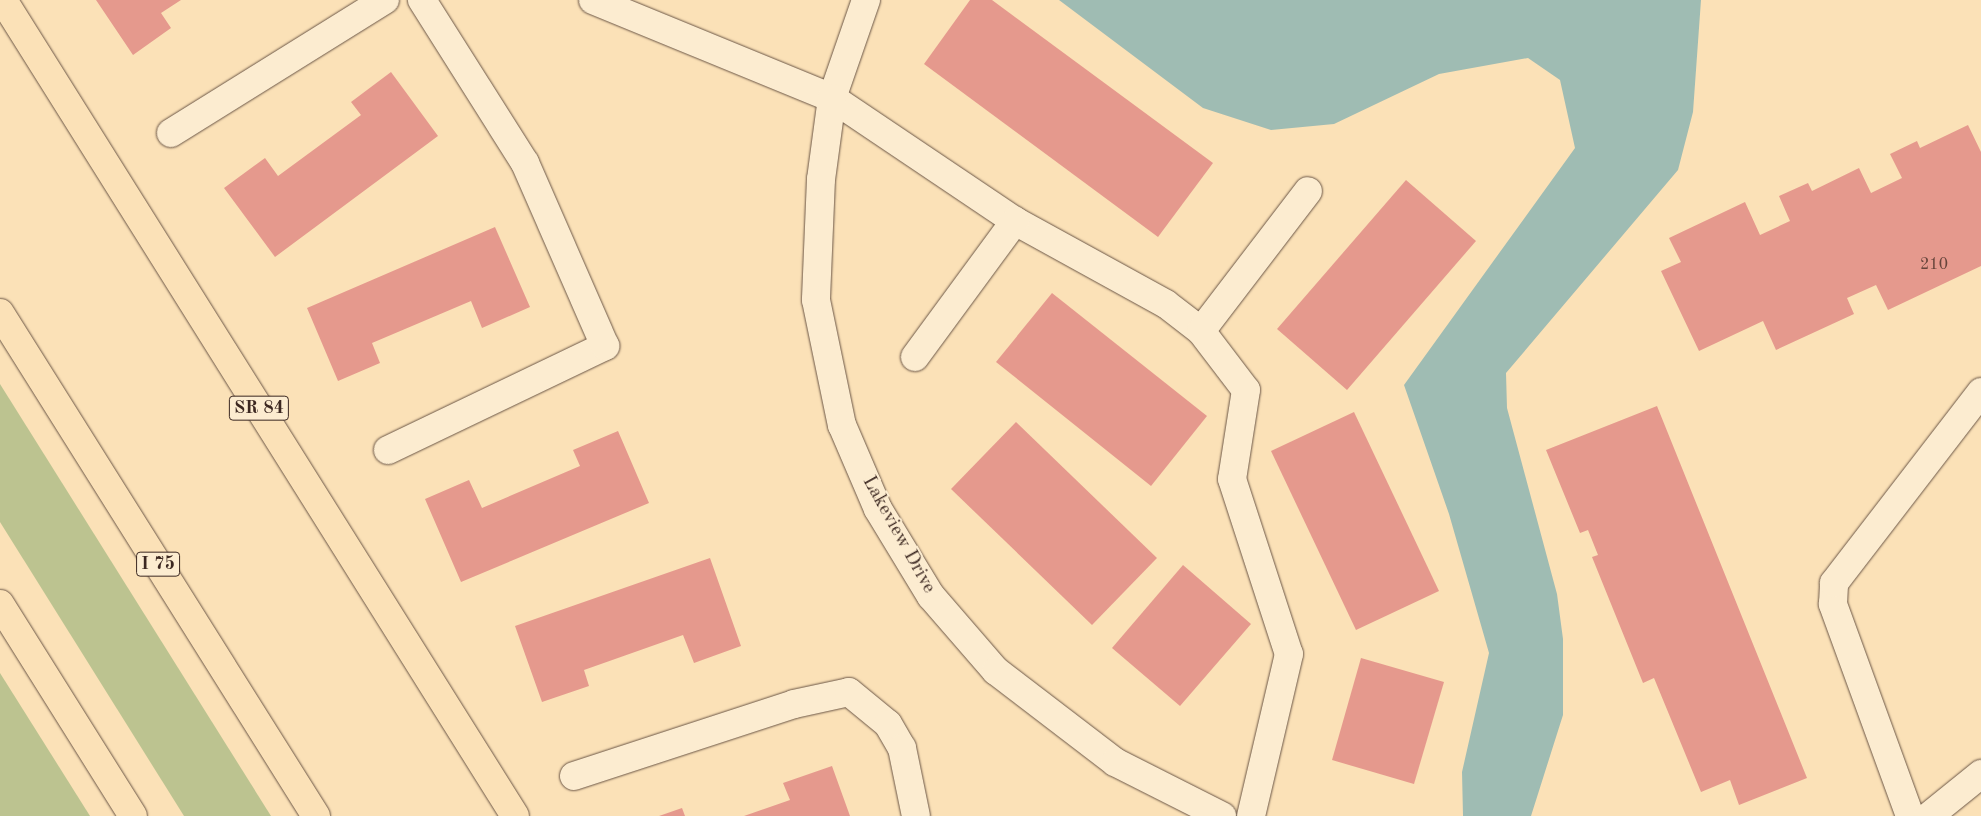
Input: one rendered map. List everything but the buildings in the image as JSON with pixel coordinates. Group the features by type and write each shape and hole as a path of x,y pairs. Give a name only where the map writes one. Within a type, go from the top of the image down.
{"main road":[{"name":"SR 84","path":"3,0 514,816"},
{"name":"I 75","path":"0,313 316,816"},
{"path":"0,604 133,816"}],"street":[{"path":"171,133 385,0"},
{"path":"388,450 605,346 525,164 422,0"},
{"path":"593,0 832,98 1015,221 1166,304 1201,331 1246,390 1232,479 1289,654 1252,816"},
{"name":"Lakeview Drive","path":"866,0 832,98 820,179 816,300 842,425 878,509 931,596 996,671 1115,762 1222,816"},
{"path":"1201,331 1308,191"},
{"path":"915,357 1015,221"},
{"path":"1910,816 1832,604 1834,583 1981,392"},
{"path":"574,776 794,704 849,692 888,724 902,748 916,816"},
{"path":"1929,816 1981,774"}],"green space":[{"path":"0,384 271,816 184,816 0,522"},
{"path":"0,673 90,816 0,816"}],"water":[{"path":"1059,0 1701,0 1693,112 1678,170 1506,373 1507,408 1557,594 1563,639 1563,715 1531,816 1463,816 1462,772 1489,653 1449,514 1404,385 1575,148 1560,80 1528,58 1439,74 1334,124 1271,130 1203,108"}]}
